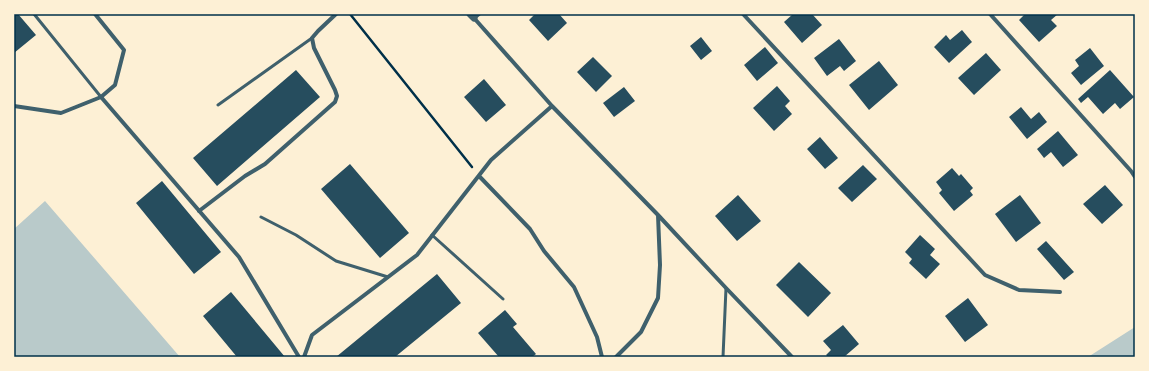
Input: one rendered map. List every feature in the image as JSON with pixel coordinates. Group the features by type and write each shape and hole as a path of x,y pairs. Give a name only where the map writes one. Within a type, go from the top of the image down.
{"street":[{"path":"14,106 61,113 101,97 115,85 124,50 95,14"},
{"path":"199,211 245,176 265,164 335,102 337,96 335,90 314,48 312,38 336,14"},
{"path":"744,14 985,275 1019,290 1060,292"},
{"path":"990,14 1135,177"},
{"path":"474,15 552,106 658,215 792,357"},
{"path":"101,97 239,258 299,357"},
{"path":"304,357 312,336 417,255 491,160 552,106"},
{"path":"479,176 530,229 544,251 574,287 597,337 602,357"},
{"path":"616,357 641,332 658,298 660,264 658,215"}],"lane":[{"path":"34,14 101,97"},
{"path":"218,105 312,38"},
{"path":"260,217 296,235 336,261 388,277"},
{"path":"432,235 502,300"},
{"path":"723,357 726,288"}],"path":[{"path":"350,14 479,176"}],"shaded area":[{"path":"45,201 180,357 14,357 14,229"},
{"path":"1135,327 1135,357 1088,357"}],"building":[{"path":"14,14 18,14 36,35 14,53"},
{"path":"535,14 559,14 567,23 548,41 529,20"},
{"path":"793,14 812,14 822,25 802,43 784,22"},
{"path":"1025,14 1058,14 1051,20 1057,26 1039,42 1019,20"},
{"path":"962,30 972,42 949,63 934,47 946,35 950,40"},
{"path":"701,37 712,51 701,60 690,46"},
{"path":"839,39 856,61 844,71 840,66 827,76 814,58"},
{"path":"765,47 778,63 757,81 744,65"},
{"path":"1090,48 1104,66 1081,85 1071,73 1079,66 1075,60"},
{"path":"986,53 1001,70 974,95 958,78"},
{"path":"593,57 612,76 596,92 577,72"},
{"path":"879,61 898,85 869,110 849,85"},
{"path":"296,70 320,97 217,186 193,158"},
{"path":"1110,70 1134,97 1120,109 1115,103 1103,114 1088,97 1081,103 1078,99"},
{"path":"484,79 506,105 486,122 464,97"},
{"path":"777,86 790,101 785,106 792,114 774,131 753,108"},
{"path":"624,87 635,101 614,117 603,103"},
{"path":"1021,107 1031,119 1039,112 1047,122 1027,139 1009,117"},
{"path":"1058,131 1078,155 1063,167 1051,152 1044,158 1037,149"},
{"path":"820,137 838,158 825,169 807,149"},
{"path":"350,164 409,233 380,258 321,189"},
{"path":"863,165 877,179 852,202 838,188"},
{"path":"952,168 959,176 961,174 973,188 970,191 973,195 954,211 939,193 942,190 936,182"},
{"path":"162,181 221,252 194,274 136,203"},
{"path":"1105,185 1123,205 1102,224 1083,204"},
{"path":"738,195 761,221 737,241 715,216"},
{"path":"1020,195 1041,223 1016,242 995,214"},
{"path":"920,235 935,249 930,255 940,264 926,279 909,263 912,259 905,252"},
{"path":"1046,241 1074,272 1064,280 1037,249"},
{"path":"799,262 831,293 808,317 776,285"},
{"path":"437,274 461,303 395,357 336,357"},
{"path":"231,292 285,357 237,357 203,316"},
{"path":"968,298 988,325 965,342 945,316"},
{"path":"505,310 517,324 513,327 536,354 532,357 499,357 478,333"},
{"path":"843,325 859,344 844,357 828,357 826,355 831,350 823,341"}]}
